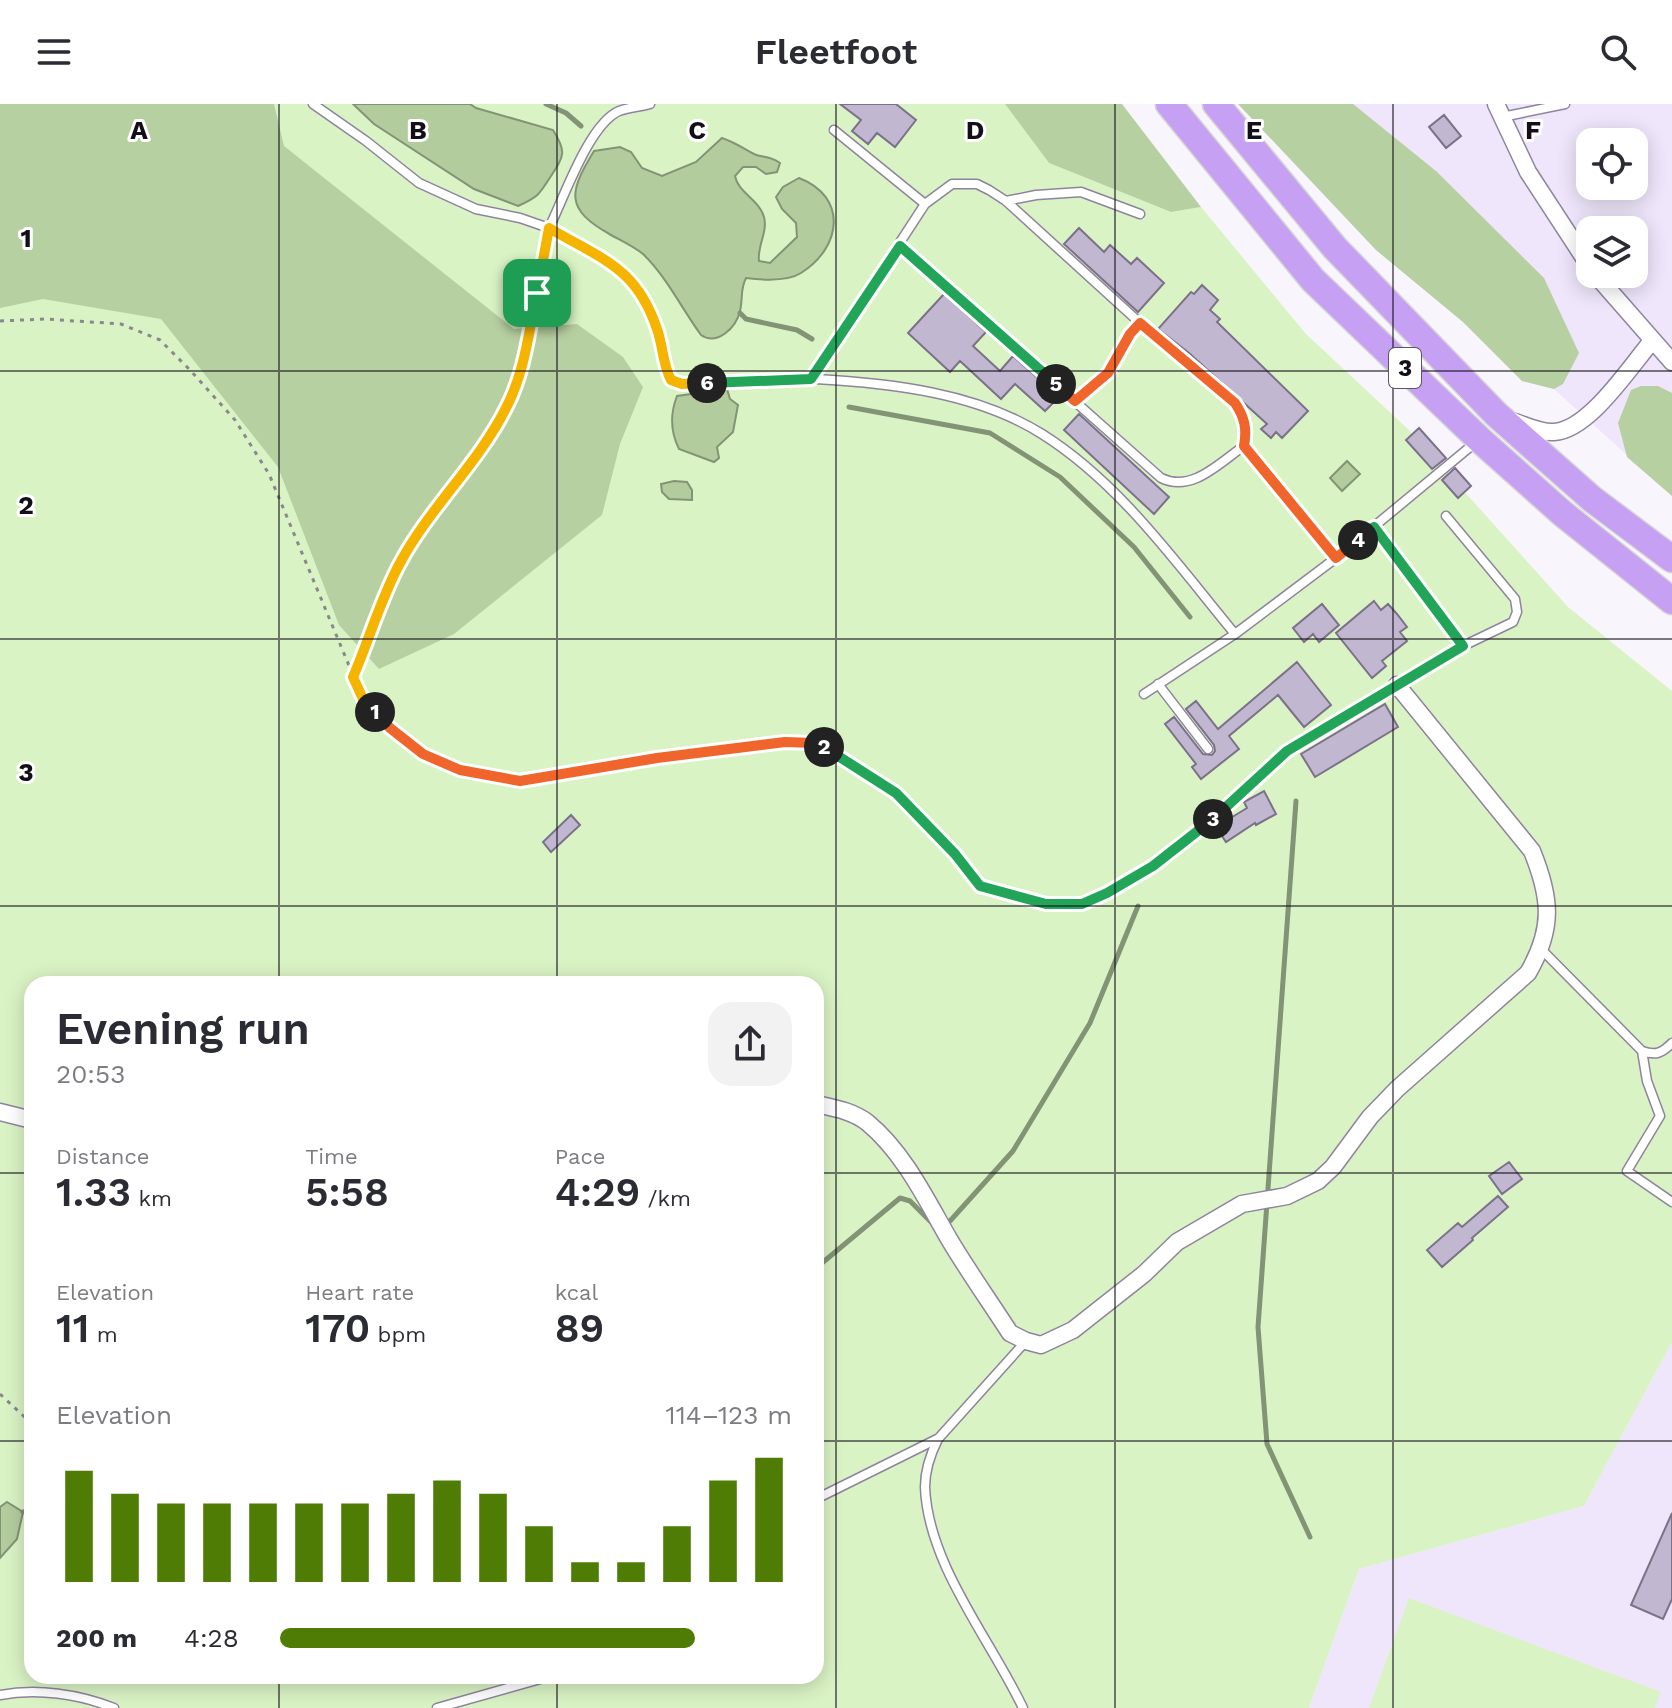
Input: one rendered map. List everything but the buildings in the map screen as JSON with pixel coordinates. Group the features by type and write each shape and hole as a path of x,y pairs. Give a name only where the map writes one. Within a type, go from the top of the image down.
{"highway":[{"name":"3","path":"1169,104 1313,280 1479,439 1562,513 1672,601"},
{"name":"3","path":"1216,104 1335,248 1496,414 1592,499 1672,559"}],"street":[{"path":"1499,110 1528,172 1576,246"},
{"path":"1607,288 1672,362"},
{"path":"1496,414 1539,431 1551,433 1568,430 1586,419 1652,341"},
{"path":"824,1106 850,1112 868,1123 890,1147 927,1197 950,1240 1010,1333 1041,1345 1073,1330 1144,1274 1177,1242 1242,1204 1287,1196 1318,1181 1397,1089 1528,973 1542,950 1548,916 1545,883 1532,851 1397,685"},
{"path":"0,1112 24,1118"}],"lane":[{"path":"313,104 419,183 476,209 549,228 598,255 632,280 648,305 671,380 682,384 811,379 862,382 943,395 995,411 1043,434 1111,491 1142,523 1235,634"},
{"path":"549,228 579,161 597,130 618,112 650,104"},
{"path":"1499,110 1565,104"},
{"path":"834,130 925,204"},
{"path":"811,379 925,204 952,184 977,184 1006,201 1140,323 1235,403 1243,416 1246,433 1244,446 1185,484 1171,483 1161,478 900,246"},
{"path":"1006,201 1081,192 1140,214"},
{"path":"1075,401 1108,373 1130,334 1140,323"},
{"path":"1144,694 1235,634 1336,558 1479,439"},
{"path":"1244,446 1336,558"},
{"path":"1211,821 1287,751 1463,646 1513,622 1517,612 1515,599 1446,516"},
{"path":"1374,527 1463,646"},
{"path":"1158,684 1208,749"},
{"path":"1542,950 1642,1051 1663,1053 1672,1043"},
{"path":"1642,1051 1647,1081 1660,1116 1627,1171 1672,1202"},
{"path":"1023,1708 971,1618 939,1547 925,1485 931,1454 938,1439 1026,1341"},
{"path":"824,1495 938,1439"},
{"path":"437,1708 522,1684"},
{"path":"0,1695 44,1692 93,1700 114,1708"}],"path":[{"path":"353,677 398,566 428,516 487,441 509,404 524,358 549,228"},
{"path":"0,321 45,319 121,324 160,340 235,420 269,474 363,699 390,728 423,754 460,770 520,781 657,758 785,742 814,743 833,750 896,793 955,854 980,886 1046,904 1082,904 1107,893 1153,866 1211,821"},
{"path":"0,1394 24,1416"}],"shaded area":[{"path":"0,104 1005,104 1049,163 1171,212 1201,207 1306,334 1409,430 1568,607 1672,691 1672,1342 1584,1506 1359,1569 1309,1708 0,1708"},
{"path":"0,104 274,104 284,146 514,329 577,324 623,357 643,387 620,444 602,515 454,634 379,669 339,625 278,467 161,319 43,299 0,308"},
{"path":"353,104 470,104 553,130 562,154 541,191 518,206 474,189 374,124"},
{"path":"1005,104 1122,104 1201,207 1171,212 1049,163"},
{"path":"1238,104 1672,104 1672,496 1554,389 1522,381 1463,322 1376,250"},
{"path":"1238,104 1353,104 1436,171 1544,278 1579,353 1563,384 1554,389 1522,381 1463,322 1376,250"},
{"path":"722,138 780,163 777,172 766,174 756,167 743,167 735,176 764,217 759,261 770,263 797,237 796,223 782,209 776,197 783,187 799,178 815,186 826,197 834,223 825,250 801,273 782,279 746,278 738,317 725,334 707,338 701,335 643,254 585,217 578,208 576,189 594,151 620,147 631,152 642,168 662,176 696,162"},
{"path":"1641,386 1658,386 1672,393 1672,496 1627,457 1618,423 1631,390"},
{"path":"727,389 730,399 738,405 733,432 717,447 719,458 714,462 679,449 672,422 677,396"},
{"path":"1347,461 1360,474 1342,491 1330,478"},
{"path":"687,482 692,490 692,500 669,499 662,492 661,484"},
{"path":"1672,1342 1672,1708 1309,1708 1359,1569 1584,1506"},
{"path":"7,1502 23,1512 17,1539 0,1558 0,1507"},
{"path":"1409,1598 1661,1692 1655,1708 1369,1708"}],"waterway":[{"path":"546,104 566,113 581,126"},
{"path":"740,313 746,319 797,330 812,339"},
{"path":"849,407 990,433 1060,477 1134,547 1190,617"},
{"path":"1296,801 1258,1327 1267,1444 1310,1537"},
{"path":"945,1222 950,1221 1013,1151 1090,1023 1138,906"},
{"path":"824,1261 900,1198 910,1201 932,1223"}],"route":[{"path":"549,228 598,255 632,280 648,305 658,331 667,372 671,380 682,384 811,379 900,246 1075,401 1108,373 1130,334 1140,323 1235,403 1243,416 1246,433 1244,446 1336,558 1374,527 1463,646 1287,751 1211,821 1153,866 1082,904 1046,904 980,886 955,854 896,793 833,750 814,743 785,742 657,758 520,781 460,770 423,754 390,728 363,699 353,677 398,566 428,516 487,441 509,404 524,358 537,293 549,228"}]}
